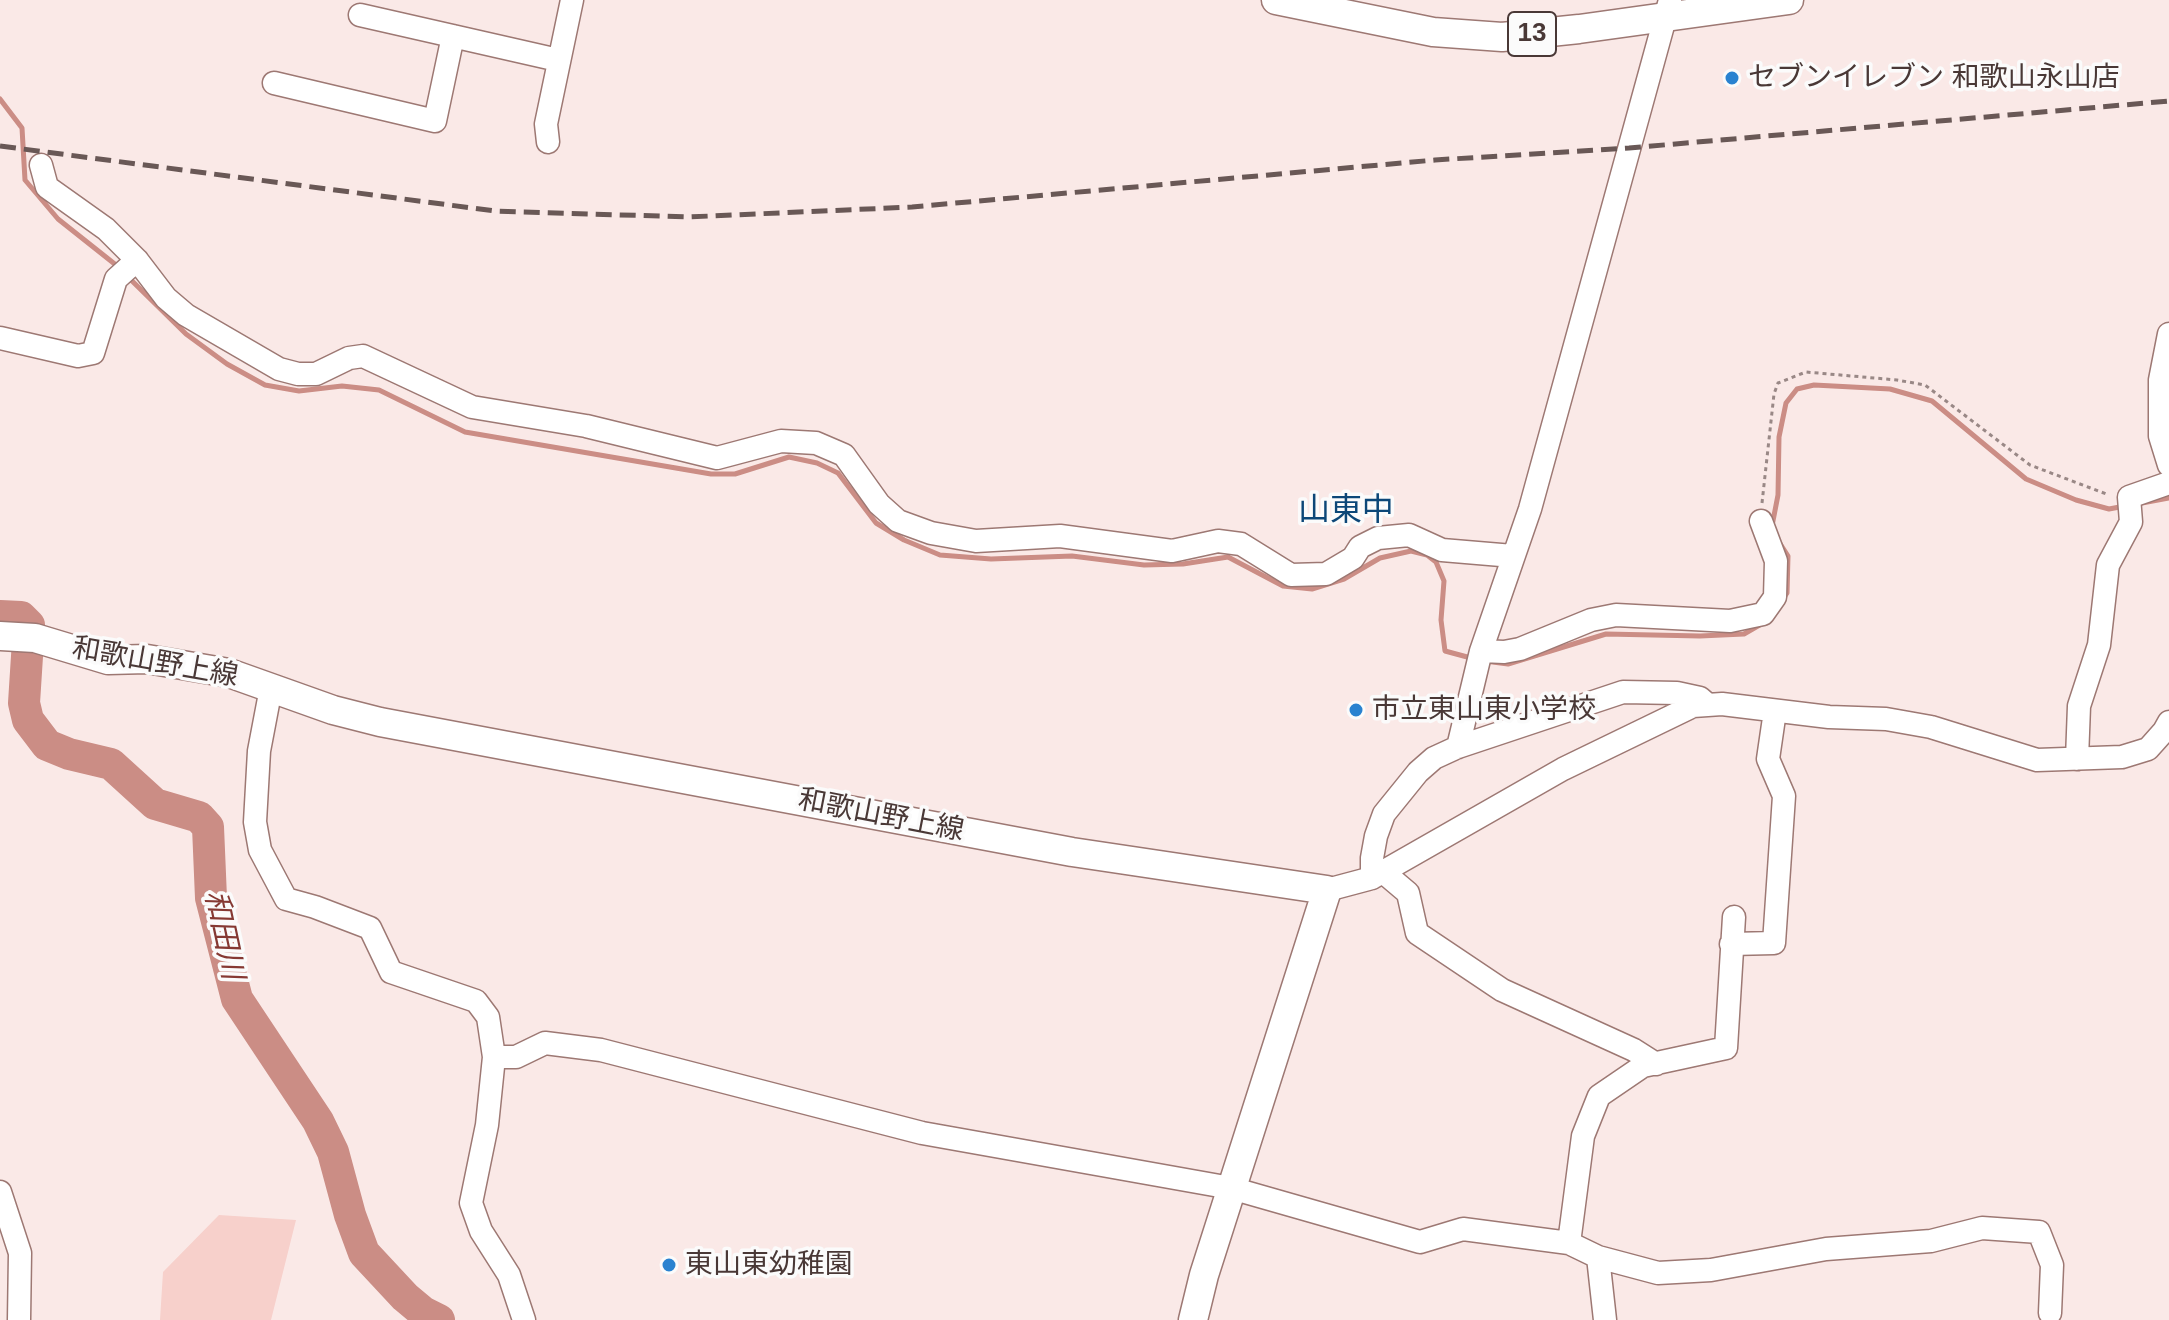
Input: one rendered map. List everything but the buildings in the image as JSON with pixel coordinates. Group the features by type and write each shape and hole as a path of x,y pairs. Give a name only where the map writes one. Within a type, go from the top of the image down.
{"main road":[{"name":"13","path":"1276,0 1379,10 1433,32 1502,37 1668,8 1789,0"},
{"name":"和歌山野上線","path":"21,637 108,660 147,659 229,673 333,710 380,722 1072,852 1327,890"},
{"path":"1193,1320 1231,1188 1327,890"}],"street":[{"path":"548,142 546,124 572,0"},
{"path":"1458,747 1481,651 1530,509 1668,8"},
{"path":"360,15 558,60"},
{"path":"274,83 435,121 453,36"},
{"path":"41,165 47,187 106,229 137,260 166,298 186,315 279,369 298,374 316,374 349,358 363,356 472,407 586,426 717,458 781,441 816,443 844,455 879,504 898,521 931,533 976,541 1060,536 1172,551 1218,541 1241,544 1291,575 1326,574 1353,558 1360,547 1378,538 1409,535 1442,550 1513,556"},
{"path":"0,338 78,356 93,353 116,279 137,260"},
{"path":"2169,334 2160,380 2160,436 2169,465"},
{"path":"2077,759 2079,706 2099,645 2108,565 2131,522 2129,497 2169,483"},
{"path":"1481,651 1520,649 1591,620 1616,615 1730,621 1763,614 1775,597 1776,561 1761,521"},
{"path":"271,688 259,751 255,822 260,850 286,899 370,928 391,972 476,1001 488,1017 494,1057 487,1125 471,1203 481,1231 509,1275 524,1320"},
{"path":"1377,874 1374,847 1384,814 1418,772 1434,758 1458,747 1623,692 1677,693 1700,698 1708,705"},
{"path":"1327,890 1377,874 1563,769 1693,706 1722,704 1901,722 1931,727 2037,760 2122,757 2148,749 2169,722"},
{"path":"1731,944 1774,943 1784,796 1768,759 1775,711"},
{"path":"1377,874 1408,893 1417,933 1502,990 1634,1050 1656,1064"},
{"path":"1569,1243 1583,1136 1599,1096 1643,1066 1726,1048 1734,917"},
{"path":"494,1057 516,1057 545,1043 601,1050 922,1133 1231,1188 1420,1242 1463,1229 1569,1243 1598,1257 1658,1273 1711,1270 1826,1249 1931,1241 1982,1228 2039,1232 2052,1265 2050,1313"},
{"path":"0,1192 20,1253 19,1320"},
{"path":"1598,1257 1605,1320"}],"path":[{"path":"1761,521 1774,394 1778,383 1806,372 1925,385 2030,465 2104,494 2129,497"}],"shaded area":[{"path":"219,1215 296,1220 271,1320 160,1320 163,1272"}],"waterway":[{"path":"0,99 22,128 25,180 58,219 121,269"},
{"path":"127,276 186,334 227,364 265,385 299,391 342,386 379,390 465,432 711,474 735,474 789,457 817,463 838,473 876,523 904,540 940,555 991,559 1072,556 1144,565 1183,564 1228,557 1283,586 1312,589 1344,579 1380,558 1411,551 1427,555 1436,562 1444,581 1441,620 1445,651 1471,658"},
{"path":"1772,526 1778,495 1779,437 1786,403 1797,389 1814,385 1890,389 1932,401 2026,479 2076,500 2109,509 2125,506"},
{"path":"2142,503 2169,498"},
{"path":"1779,542 1788,556 1787,593 1784,597"},
{"name":"和田川","path":"0,616 21,617 29,625 24,703 28,720 47,745 111,764 155,804 199,817 208,827 211,898 237,999 318,1121 333,1152 364,1253 405,1297 439,1320"},
{"path":"1485,661 1508,664 1606,634 1744,634 1763,623"}],"railway":[{"path":"0,146 495,211 688,217 912,207 1435,160 1629,148 2169,101"}],"place":[{"name":"セブンイレブン 和歌山永山店","path":"1732,78"},
{"name":"市立東山東小学校","path":"1356,710"},
{"name":"東山東幼稚園","path":"669,1265"}],"district":[{"name":"山東中","path":"1346,511"}]}
